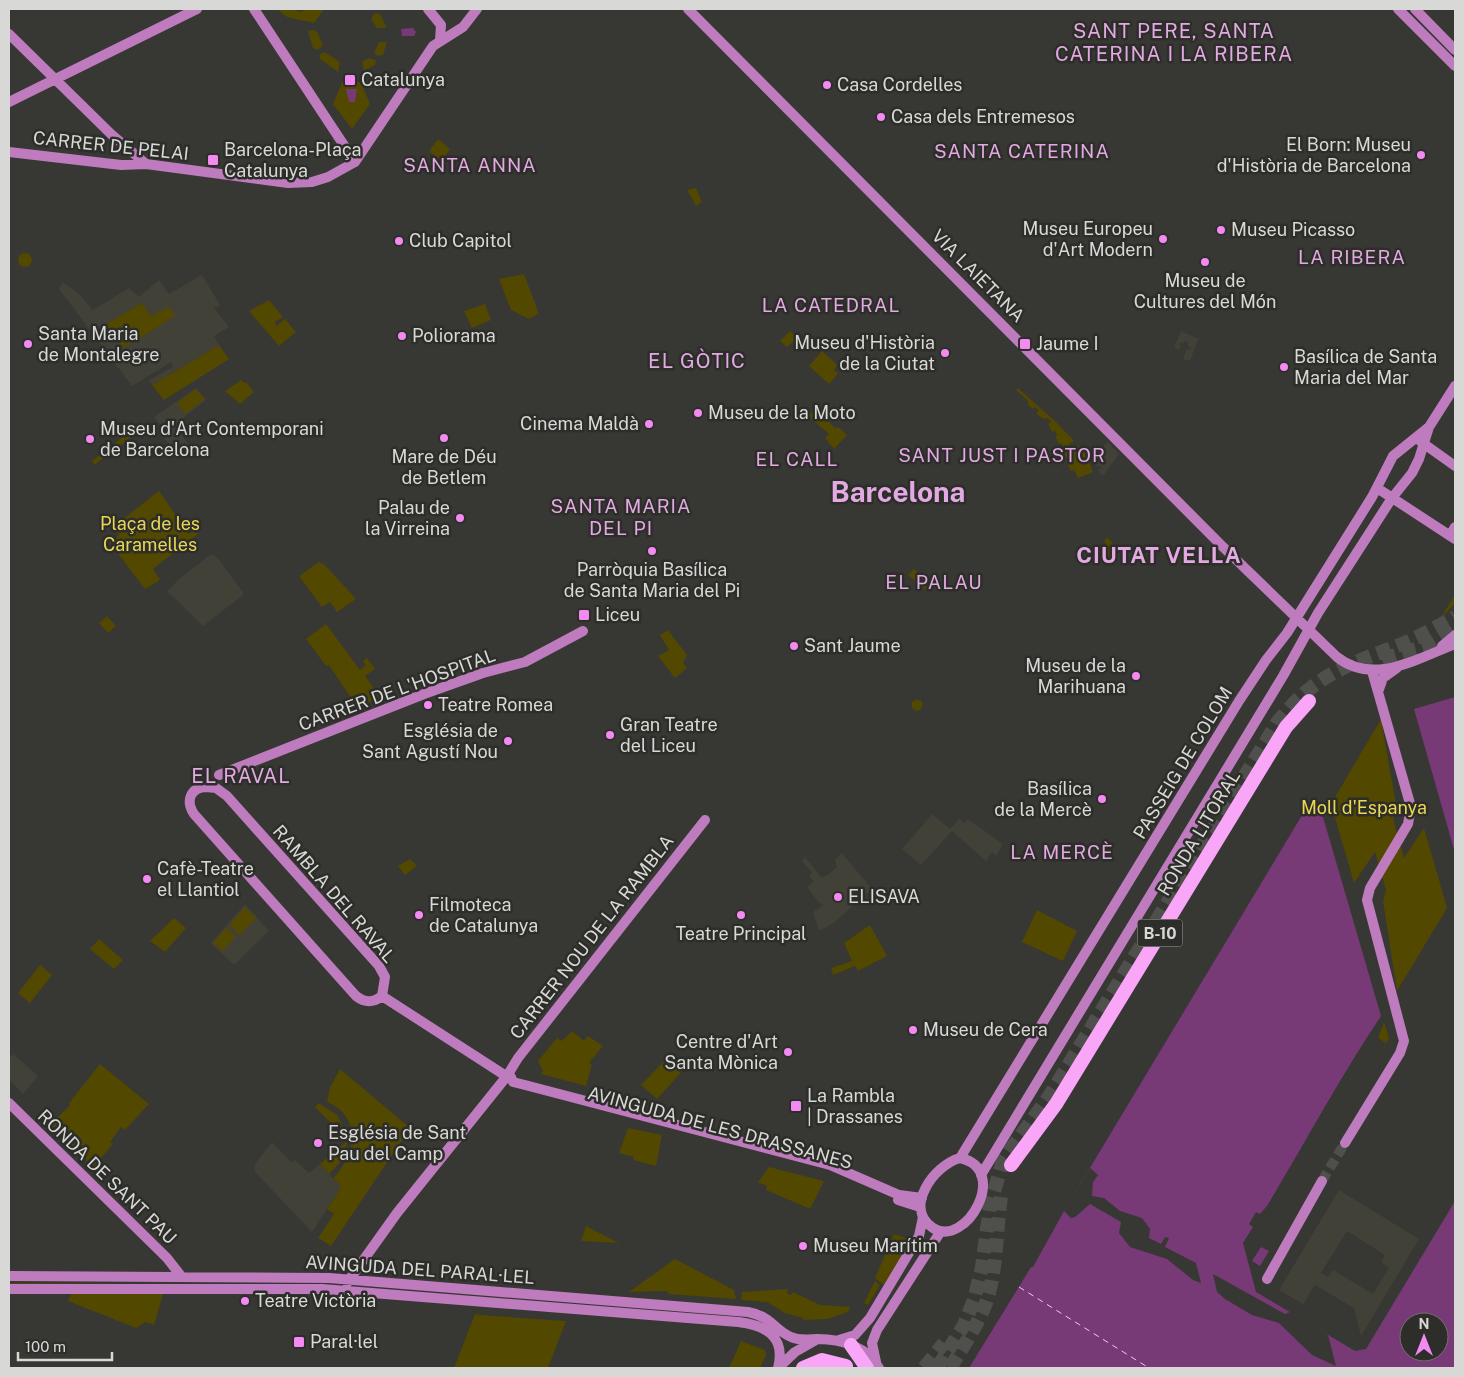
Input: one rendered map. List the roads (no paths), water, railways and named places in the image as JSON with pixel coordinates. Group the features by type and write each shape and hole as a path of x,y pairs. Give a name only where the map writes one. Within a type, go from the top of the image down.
{"highway":[{"name":"RONDA LITORAL","path":"1011,1165 1056,1104 1286,726 1309,701"},
{"path":"845,1342 874,1367"},
{"path":"802,1368 822,1360 846,1366"}],"main road":[{"path":"9,102 197,9"},
{"path":"254,9 354,162 431,48 440,40 463,27 477,9"},
{"path":"428,9 441,25 440,40"},
{"name":"VIA LAIETANA","path":"688,9 1307,630 1341,660 1372,671"},
{"path":"1398,9 1455,66"},
{"path":"1415,9 1455,50"},
{"path":"1423,9 1455,41"},
{"path":"9,34 111,134 146,164"},
{"path":"1432,42 1440,34"},
{"name":"CARRER DE PELAI","path":"9,152 117,164 146,164 292,183 312,182 328,177 354,162"},
{"path":"922,1207 931,1226 941,1231 951,1230 963,1224 975,1212 982,1194 982,1175 1286,671 1307,630 1392,498 1412,473 1424,445 1429,427 1455,386"},
{"name":"PASSEIG DE COLOM","path":"960,1158 1239,701 1296,618 1377,488 1394,456 1429,427"},
{"path":"1415,438 1455,466"},
{"path":"1424,445 1443,451 1455,459"},
{"path":"1377,488 1453,534"},
{"name":"CARRER DE L'HOSPITAL","path":"219,776 424,694 483,673 525,662 583,631"},
{"path":"1440,649 1455,635"},
{"path":"1345,1143 1400,1053 1404,1041 1366,903 1370,888 1408,824 1412,811 1409,793 1372,671 1402,664 1455,644"},
{"path":"1378,692 1383,678 1402,664"},
{"name":"RAMBLA DEL RAVAL","path":"206,787 216,788 227,796 379,966 385,977 382,996 377,1000 366,1002 356,996 194,814 189,807 191,796 197,789 206,787"},
{"name":"CARRER NOU DE LA RAMBLA","path":"342,1290 397,1213 497,1087 506,1079 518,1058 705,820"},
{"name":"AVINGUDA DE LES DRASSANES","path":"382,996 506,1079 513,1089 813,1166 922,1207"},
{"name":"RONDA DE SANT PAU","path":"9,1102 167,1258 181,1276"},
{"path":"845,1342 855,1335 870,1318 919,1236 922,1207 935,1173 945,1165 960,1158 973,1162 982,1175"},
{"path":"1266,1279 1322,1181"},
{"path":"874,1367 872,1343 877,1330 941,1231"},
{"name":"AVINGUDA DEL PARAL·LEL","path":"9,1276 181,1276 349,1279 748,1312 768,1319 793,1338 845,1342"},
{"name":"AVINGUDA DEL PARAL·LEL","path":"9,1289 342,1290 752,1324 764,1329 777,1342 780,1352 778,1368"},
{"path":"778,1368 795,1352 820,1339"}],"tunnel":[{"path":"937,1368 964,1325 974,1300 982,1267 990,1206 1003,1160 1050,1095 1277,723 1304,694 1331,674 1412,640 1455,617"},
{"path":"1382,659 1434,644 1455,632"},
{"path":"1322,1181 1345,1143"},
{"path":"950,1368 975,1327 987,1300 995,1262 1001,1197"},
{"path":"924,1368 944,1343"}],"place":[{"name":"Catalunya","path":"350,80"},
{"name":"Casa Cordelles","path":"827,85"},
{"name":"Casa dels Entremesos","path":"881,117"},
{"name":"El Born: Museu d'Història de Barcelona","path":"1421,155"},
{"name":"Barcelona-Plaça Catalunya","path":"213,160"},
{"name":"Museu Picasso","path":"1221,230"},
{"name":"Museu Europeu d'Art Modern","path":"1163,239"},
{"name":"Club Capitol","path":"399,241"},
{"name":"Museu de Cultures del Món","path":"1205,262"},
{"name":"Poliorama","path":"402,336"},
{"name":"Santa Maria de Montalegre","path":"28,344"},
{"name":"Jaume I","path":"1025,344"},
{"name":"Museu d'Història de la Ciutat","path":"945,353"},
{"name":"Basílica de Santa Maria del Mar","path":"1284,367"},
{"name":"Museu de la Moto","path":"698,413"},
{"name":"Cinema Maldà","path":"649,424"},
{"name":"Mare de Déu de Betlem","path":"444,438"},
{"name":"Museu d'Art Contemporani de Barcelona","path":"90,439"},
{"name":"Palau de la Virreina","path":"460,518"},
{"name":"Parròquia Basílica de Santa Maria del Pi","path":"652,551"},
{"name":"Liceu","path":"584,615"},
{"name":"Sant Jaume","path":"794,646"},
{"name":"Museu de la Marihuana","path":"1136,676"},
{"name":"Teatre Romea","path":"428,705"},
{"name":"Gran Teatre del Liceu","path":"610,735"},
{"name":"Església de Sant Agustí Nou","path":"508,741"},
{"name":"Basílica de la Mercè","path":"1102,799"},
{"name":"Cafè-Teatre el Llantiol","path":"147,879"},
{"name":"ELISAVA","path":"838,897"},
{"name":"Filmoteca de Catalunya","path":"419,915"},
{"name":"Teatre Principal","path":"741,915"},
{"name":"Museu de Cera","path":"913,1030"},
{"name":"Centre d'Art Santa Mònica","path":"788,1052"},
{"name":"La Rambla | Drassanes","path":"796,1106"},
{"name":"Església de Sant Pau del Camp","path":"318,1143"},
{"name":"Museu Marítim","path":"803,1246"},
{"name":"Teatre Victòria","path":"245,1301"},
{"name":"Paral·lel","path":"299,1342"}],"district":[{"name":"SANT PERE, SANTA CATERINA I LA RIBERA","path":"1174,42"},
{"name":"SANTA CATERINA","path":"1022,151"},
{"name":"SANTA ANNA","path":"470,165"},
{"name":"LA RIBERA","path":"1352,257"},
{"name":"LA CATEDRAL","path":"831,305"},
{"name":"EL GÒTIC","path":"697,361"},
{"name":"SANT JUST I PASTOR","path":"1002,455"},
{"name":"EL CALL","path":"797,459"},
{"name":"Barcelona","path":"898,492"},
{"name":"SANTA MARIA DEL PI","path":"621,517"},
{"name":"CIUTAT VELLA","path":"1159,555"},
{"name":"EL PALAU","path":"934,582"},
{"name":"EL RAVAL","path":"241,776"},
{"name":"LA MERCÈ","path":"1062,852"}],"park label":[{"name":"Plaça de les Caramelles","path":"150,534"},
{"name":"Moll d'Espanya","path":"1364,808"}]}
